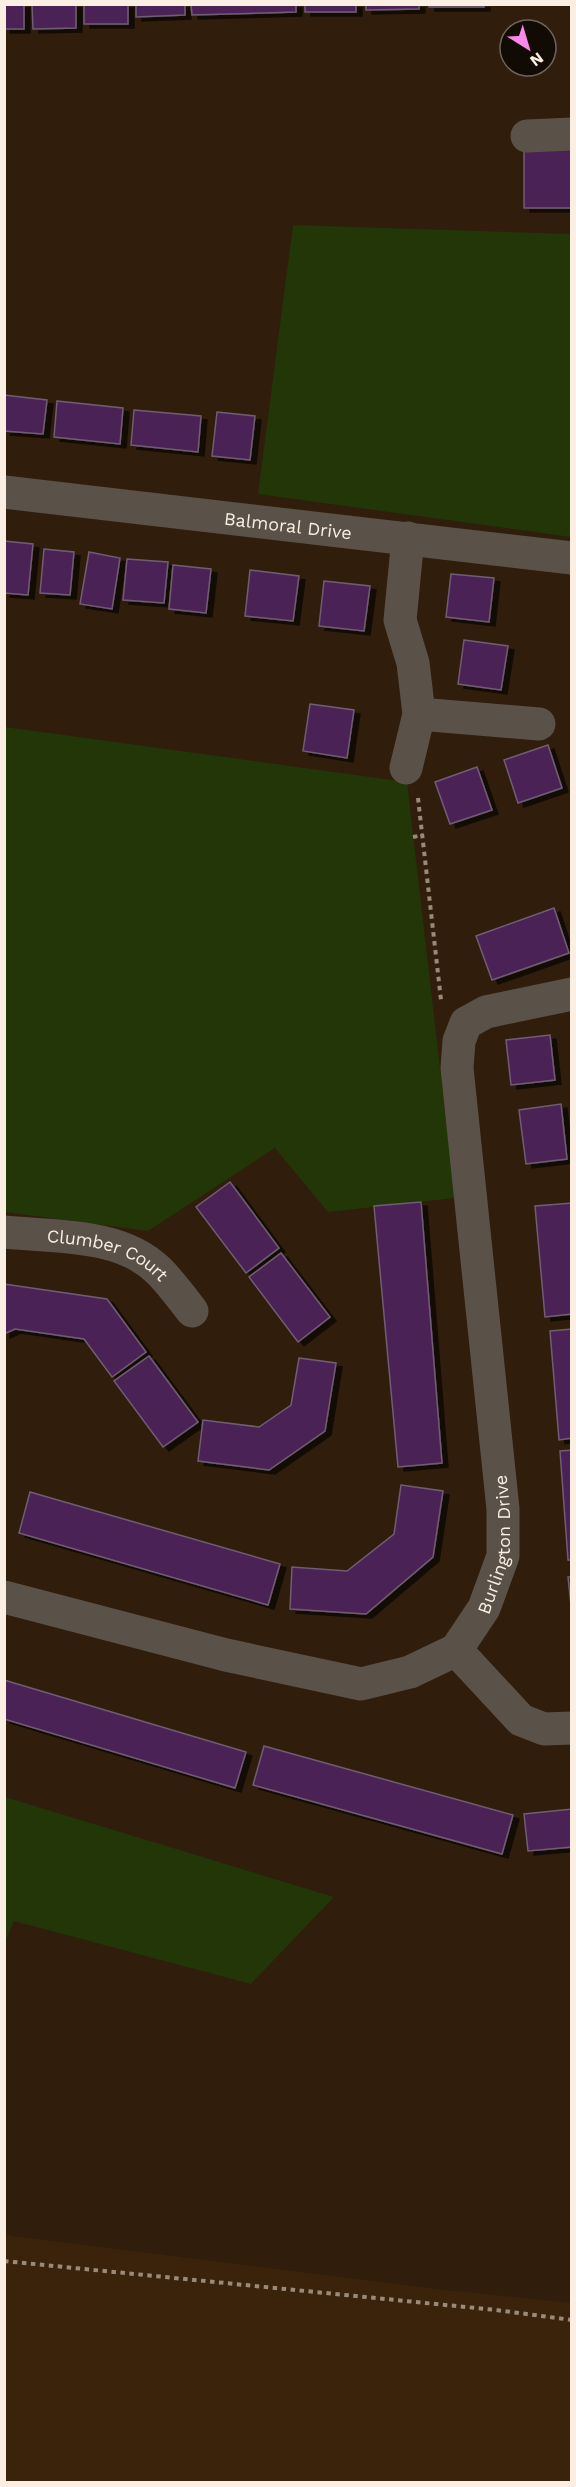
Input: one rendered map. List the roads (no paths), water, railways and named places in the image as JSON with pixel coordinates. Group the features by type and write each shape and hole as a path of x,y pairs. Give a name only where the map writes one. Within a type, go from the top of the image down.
{"street":[{"path":"527,136 572,134"},
{"name":"Balmoral Drive","path":"4,492 572,558"},
{"path":"406,768 419,714 413,663 400,620 408,538"},
{"path":"419,714 539,724"},
{"name":"Burlington Drive","path":"456,1650 484,1608 503,1556 503,1509 457,1068 459,1041 466,1023 486,1012 572,993"},
{"name":"Clumber Court","path":"4,1232 96,1240 126,1249 158,1270 192,1311"},
{"path":"4,1597 226,1655 361,1684 410,1672 456,1650 521,1720 544,1729 572,1728"}]}
